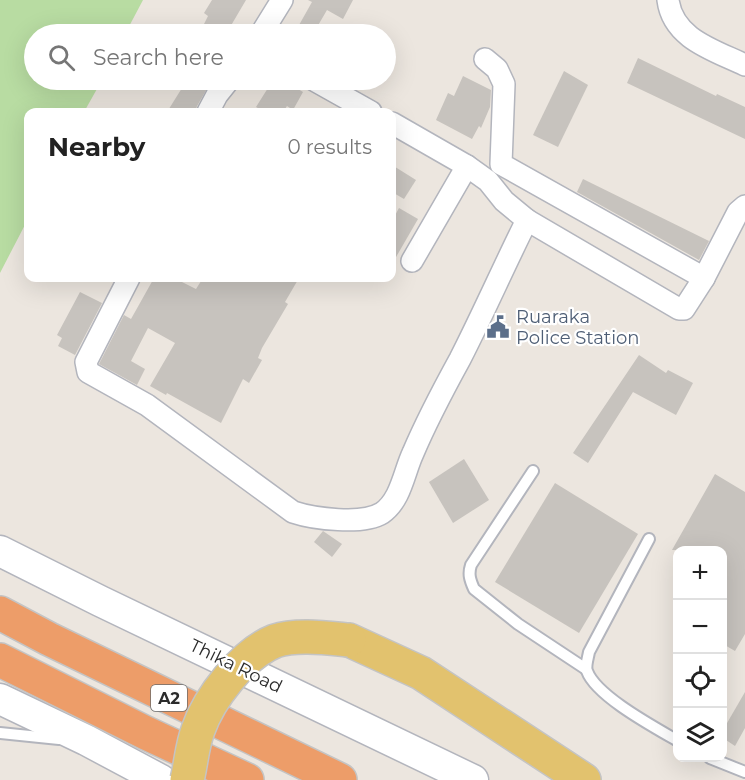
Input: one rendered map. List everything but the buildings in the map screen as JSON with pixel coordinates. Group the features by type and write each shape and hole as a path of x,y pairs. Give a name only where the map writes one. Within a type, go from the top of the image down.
{"highway":[{"name":"A2","path":"0,613 69,649 340,780"},
{"name":"A2","path":"0,660 146,733 247,780"}],"main road":[{"name":"Thika Road","path":"0,551 473,780"},
{"path":"187,780 198,730 219,690 246,659 276,641 314,636 349,640 421,673 584,780"},
{"path":"0,699 87,740 161,780"}],"street":[{"path":"264,24 270,0"},
{"path":"266,24 282,0"},
{"path":"669,0 670,12 676,25 690,39 745,65"},
{"path":"485,60 497,69 504,84 501,164 488,182"},
{"path":"210,108 221,90"},
{"path":"332,90 364,108"},
{"path":"396,125 467,166 488,182 504,201 527,220 679,309 684,309 704,278 738,212 745,206"},
{"path":"501,164 704,278"},
{"path":"412,261 467,166"},
{"path":"127,282 86,362 88,372 147,405 293,512 309,517 338,519 370,517 383,512 399,491 425,424 527,220"}],"lane":[{"path":"533,471 471,565 469,573 474,589 518,624 586,669 594,683 615,701 673,738"},
{"path":"586,669 589,652 649,539"},
{"path":"0,733 87,740"},
{"path":"720,762 745,772"}],"green space":[{"path":"0,0 143,0 130,24 24,24 24,90 96,90 86,108 24,108 24,227 0,273"}],"place":[{"name":"Ruaraka Police Station","path":"498,327"}]}
